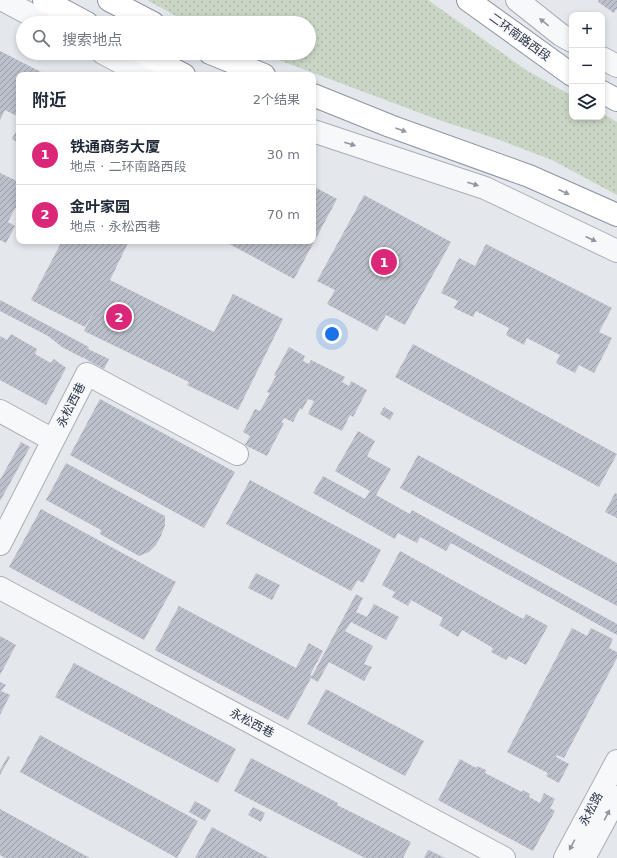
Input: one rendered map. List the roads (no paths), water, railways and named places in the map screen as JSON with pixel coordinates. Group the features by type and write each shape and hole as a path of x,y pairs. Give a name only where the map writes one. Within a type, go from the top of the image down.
{"highway":[{"path":"44,0 74,16"},
{"path":"109,0 140,16"},
{"name":"二环南路西段","path":"468,0 569,73"},
{"path":"227,60 257,72"},
{"path":"146,62 175,72"},
{"path":"605,94 617,100"},
{"path":"316,96 390,126 528,176 617,215"}],"street":[{"path":"3,0 33,16"},
{"path":"517,0 561,35 569,39"},
{"path":"605,60 617,66"},
{"path":"316,132 485,188 617,251"},
{"name":"永松西巷","path":"0,544 87,374 237,454"},
{"path":"0,411 53,440"},
{"name":"永松西巷","path":"0,588 504,858"},
{"name":"永松路","path":"565,858 617,761"},
{"name":"永松路","path":"584,858 617,796"}],"place":[{"name":"铁通商务大厦","path":"384,262"},
{"name":"金叶家园","path":"119,317"}]}
